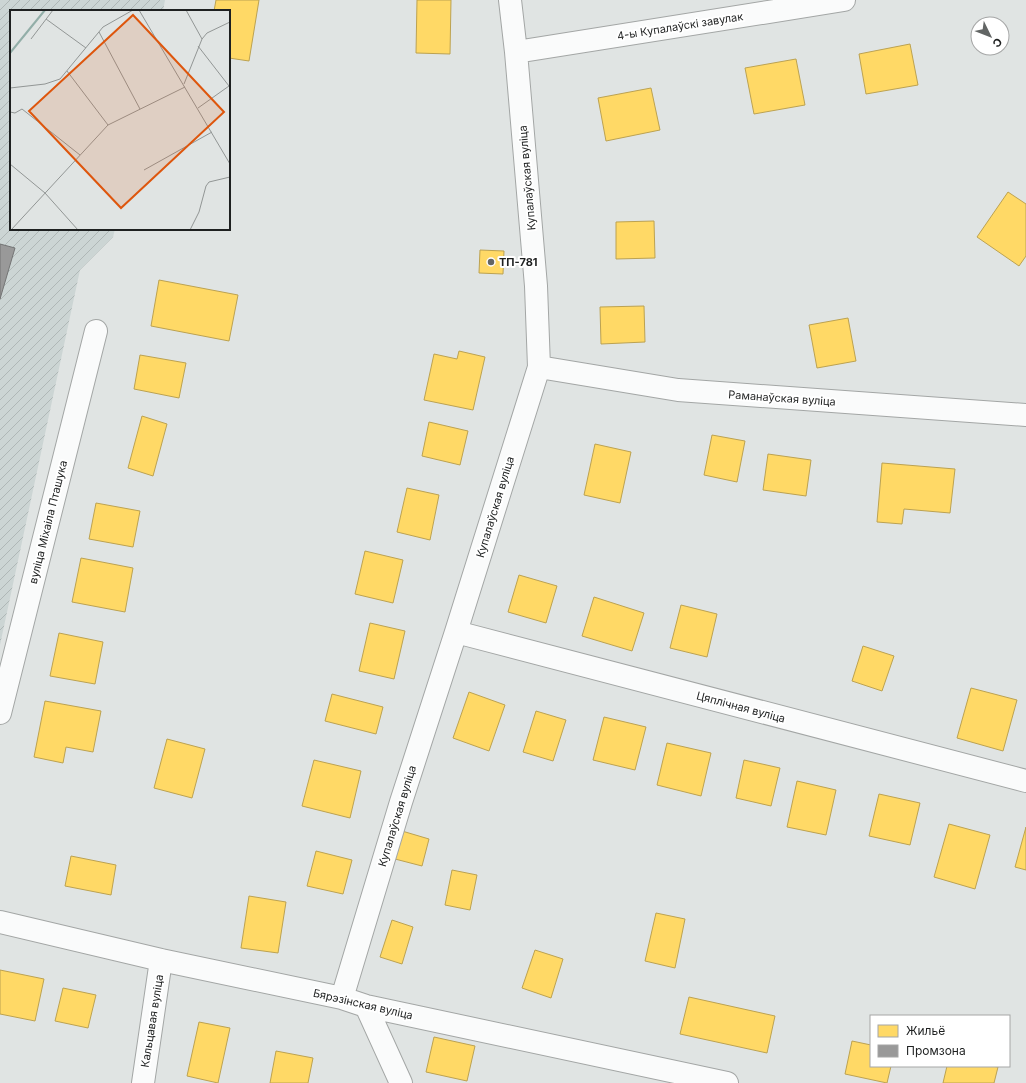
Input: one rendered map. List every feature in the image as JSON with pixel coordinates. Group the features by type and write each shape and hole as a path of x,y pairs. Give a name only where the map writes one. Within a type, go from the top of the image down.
{"street":[{"name":"Купалаўская вуліца","path":"342,998 401,802 539,367 536,286 516,52 510,0"},
{"name":"4-ы Купалаўскі завулак","path":"516,52 844,0"},
{"name":"вуліца Міхаіла Пташука","path":"0,714 96,331"},
{"name":"Раманаўская вуліца","path":"539,367 678,390 1026,415"},
{"name":"Цяплічная вуліца","path":"456,632 1026,781"},
{"name":"Бярэзінская вуліца","path":"0,922 161,960 342,998 366,1006 727,1083"},
{"name":"Кальцавая вуліца","path":"143,1083 161,960"},
{"path":"366,1006 401,1083"}],"shaded area":[{"path":"0,0 165,0 163,10 10,10 10,230 115,230 113,237 80,270 0,645"}],"building: Жильё":[{"path":"216,0 259,0 249,61 230,58 230,10 214,10"},
{"path":"417,0 451,0 450,54 416,53"},
{"path":"910,44 918,85 866,94 859,54"},
{"path":"796,59 805,105 754,114 745,68"},
{"path":"651,88 660,130 606,141 598,98"},
{"path":"1008,192 1026,204 1026,256 1019,266 977,237"},
{"path":"654,221 655,258 616,259 616,222"},
{"name":"ТП-781","path":"480,250 504,251 503,274 479,273"},
{"path":"159,280 238,295 229,341 151,326"},
{"path":"644,306 645,342 601,344 600,307"},
{"path":"848,318 856,361 817,368 809,325"},
{"path":"459,351 485,357 473,410 424,400 434,354 457,359"},
{"path":"140,355 186,363 179,398 134,389"},
{"path":"142,416 167,424 153,476 128,468"},
{"path":"429,422 468,431 460,465 422,456"},
{"path":"712,435 745,441 737,482 704,475"},
{"path":"595,444 631,452 620,503 584,495"},
{"path":"768,454 811,460 806,496 763,490"},
{"path":"882,463 955,469 950,513 904,509 902,524 877,522"},
{"path":"407,488 439,495 430,540 397,532"},
{"path":"96,503 140,511 133,547 89,539"},
{"path":"365,551 403,560 393,603 355,594"},
{"path":"81,558 133,568 125,612 72,602"},
{"path":"519,575 557,586 546,623 508,612"},
{"path":"594,597 644,613 632,651 582,636"},
{"path":"681,605 717,614 707,657 670,648"},
{"path":"370,623 405,631 394,679 359,671"},
{"path":"59,633 103,642 95,684 50,676"},
{"path":"863,646 894,656 882,691 852,681"},
{"path":"971,688 1017,700 1003,751 957,738"},
{"path":"469,692 505,705 489,751 453,738"},
{"path":"332,694 383,707 376,734 325,721"},
{"path":"45,701 101,711 93,752 66,747 63,763 34,757"},
{"path":"536,711 566,720 553,761 523,752"},
{"path":"604,717 646,727 635,770 593,760"},
{"path":"167,739 205,749 192,798 154,788"},
{"path":"667,743 711,753 701,796 657,785"},
{"path":"314,760 361,771 350,818 302,806"},
{"path":"744,760 780,768 771,806 736,798"},
{"path":"797,781 836,790 826,835 787,827"},
{"path":"879,794 920,803 910,845 869,836"},
{"path":"949,824 990,835 975,889 934,877"},
{"path":"1026,827 1026,870 1015,867"},
{"path":"402,831 429,839 422,866 395,859"},
{"path":"316,851 352,860 343,894 307,886"},
{"path":"71,856 116,865 111,895 65,886"},
{"path":"452,870 477,875 470,910 445,905"},
{"path":"249,896 286,902 278,953 241,948"},
{"path":"656,913 685,919 675,968 645,961"},
{"path":"392,920 413,927 402,964 380,957"},
{"path":"535,950 563,959 551,998 522,988"},
{"path":"0,970 44,979 35,1021 0,1014"},
{"path":"63,988 96,995 88,1028 55,1021"},
{"path":"689,997 775,1016 767,1053 680,1034"},
{"path":"199,1022 230,1028 218,1083 187,1076"},
{"path":"434,1037 475,1046 467,1081 426,1072"},
{"path":"852,1041 870,1045 870,1067 891,1067 887,1083 845,1074"},
{"path":"276,1051 313,1058 308,1083 270,1083"},
{"path":"947,1067 998,1067 994,1083 943,1083"}],"building: Промзона":[{"path":"0,244 15,248 0,299"}],"place":[{"name":"ТП-781","path":"491,262"}]}
